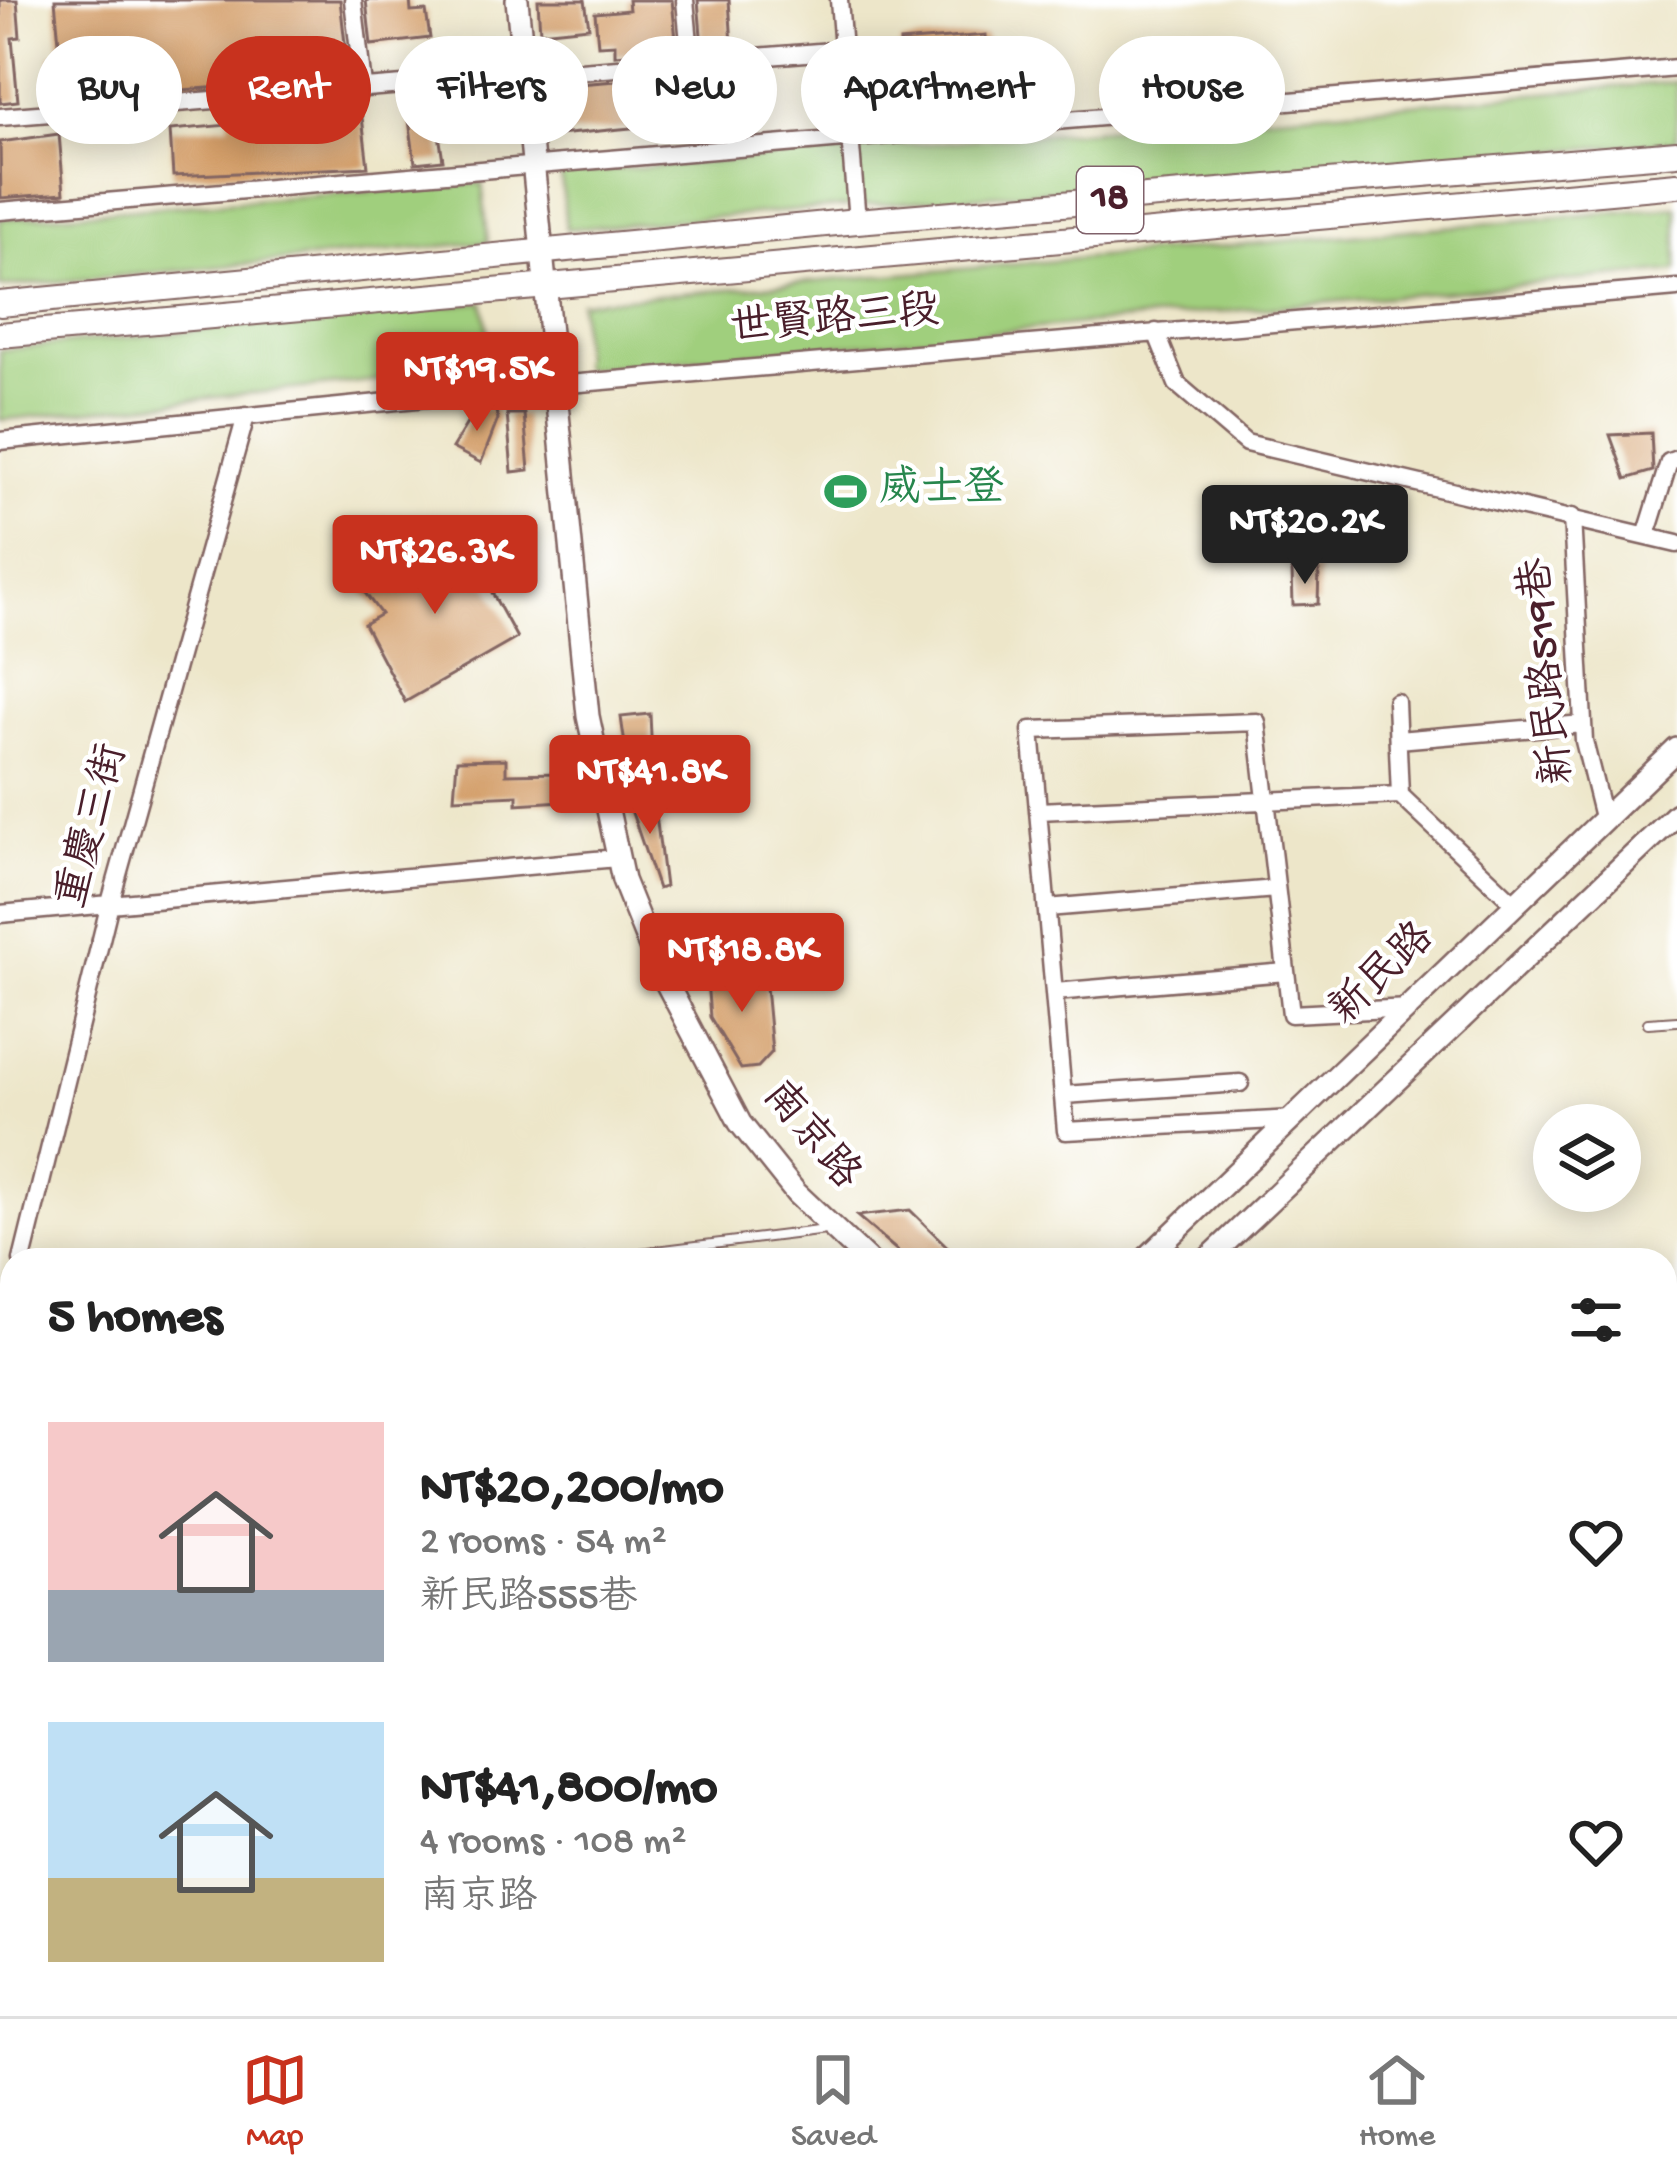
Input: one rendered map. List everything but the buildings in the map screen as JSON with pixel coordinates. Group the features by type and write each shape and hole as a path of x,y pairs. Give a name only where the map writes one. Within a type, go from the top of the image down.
{"main road":[{"name":"18","path":"0,304 857,221 1677,152"},
{"name":"世賢路三段","path":"0,335 1677,185"}],"street":[{"path":"353,0 357,36"},
{"name":"南京路","path":"517,0 521,36"},
{"path":"685,0 689,36"},
{"path":"839,0 843,36"},
{"path":"1075,120 1677,68"},
{"path":"0,117 206,99"},
{"name":"南京路","path":"532,144 588,716 617,858 658,968 740,1123 796,1193 855,1248"},
{"path":"0,211 801,144"},
{"path":"853,144 857,221"},
{"name":"世賢路三段","path":"0,441 557,385 1677,288"},
{"path":"1156,332 1177,384 1246,443 1677,544"},
{"name":"重慶三街","path":"25,1248 110,903 246,416"},
{"path":"1646,536 1669,462 1677,459"},
{"name":"新民路519巷","path":"1572,517 1583,724 1603,817"},
{"path":"1396,702 1400,795 1514,903"},
{"path":"1293,1118 1066,1131 1031,730 1257,722 1291,1014 1408,1008"},
{"path":"1398,740 1583,724"},
{"name":"新民路","path":"1158,1248 1677,749"},
{"path":"1038,811 1400,795"},
{"name":"新民路","path":"1220,1248 1677,814"},
{"path":"0,914 617,858"},
{"path":"1047,908 1276,889"},
{"path":"1055,992 1286,972"},
{"path":"1064,1095 1240,1083"}],"lane":[{"path":"1648,1023 1677,1021"},
{"path":"681,1248 835,1229"}],"green space":[{"path":"1677,82 1677,141 566,229 561,174 925,144 1075,144 1075,132 1099,130 1099,144 1285,144 1285,114"},
{"path":"482,183 488,242 0,287 0,219"},
{"path":"1677,207 1677,271 582,369 580,302"},
{"path":"483,302 494,368 0,420 0,350"}],"place":[{"name":"威士登","path":"845,491"}]}
